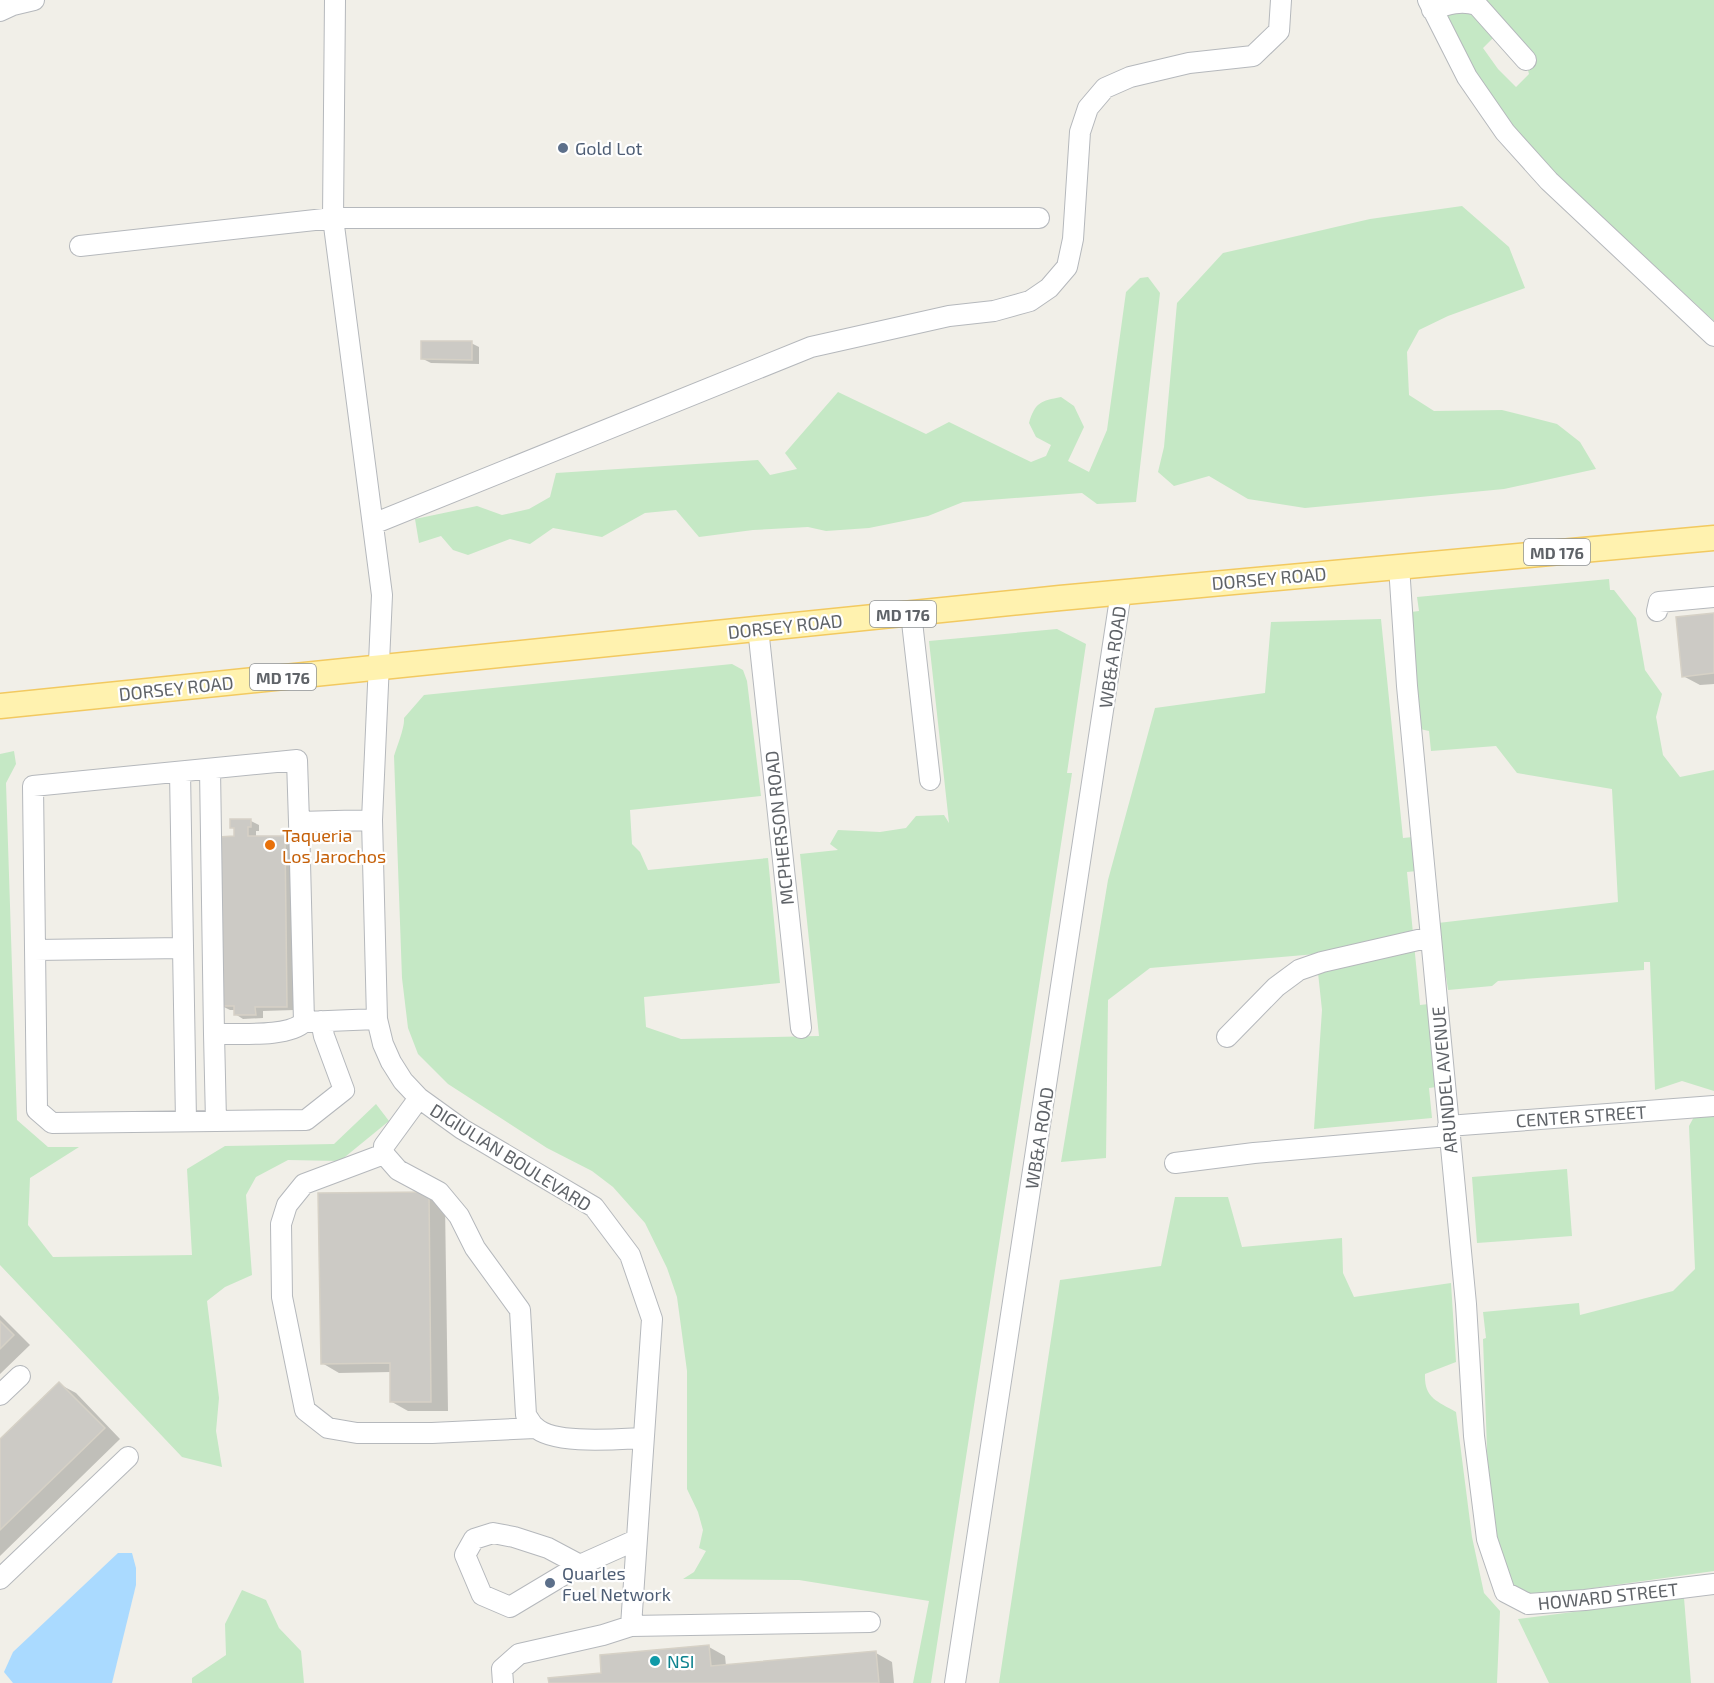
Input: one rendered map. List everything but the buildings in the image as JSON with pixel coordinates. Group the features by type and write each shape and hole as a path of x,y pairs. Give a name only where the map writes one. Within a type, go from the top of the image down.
{"main road":[{"name":"DORSEY ROAD","path":"0,706 1121,592 1714,538"}],"street":[{"path":"0,11 12,5 34,0"},
{"name":"DIGIULIAN BOULEVARD","path":"335,0 333,218 382,595 372,820 377,1019 382,1044 391,1062 403,1081 419,1098 462,1129 594,1207 630,1255 652,1319 631,1626"},
{"path":"372,524 811,347 949,316 994,311 1030,301 1049,288 1067,267 1073,239 1080,132 1088,108 1105,88 1130,77 1189,63 1253,56 1279,31 1281,0"},
{"path":"1526,60 1477,5 1457,0 1430,5 1467,77 1505,132 1549,181 1714,336"},
{"path":"80,246 333,218 1039,218"},
{"name":"ARUNDEL AVENUE","path":"1399,566 1407,686 1466,1304 1474,1436 1487,1539 1505,1592"},
{"name":"WB&A ROAD","path":"955,1683 1121,592"},
{"path":"1657,611 1659,602 1714,597"},
{"path":"911,613 930,780"},
{"name":"MCPHERSON ROAD","path":"758,628 801,1028"},
{"path":"297,760 313,1021 324,1036 344,1090 306,1120 52,1123 37,1110 33,786 210,769 297,760"},
{"path":"210,769 216,1121"},
{"path":"180,772 186,1121"},
{"path":"299,822 372,820"},
{"path":"1227,1037 1276,987 1299,970 1322,962 1431,937"},
{"path":"35,950 183,948"},
{"path":"185,1043 285,1032 313,1021 377,1019"},
{"path":"419,1098 384,1146 384,1154 398,1170 439,1192 459,1216 475,1248 520,1310 526,1415 536,1428"},
{"name":"CENTER STREET","path":"1175,1162 1448,1131 1714,1106"},
{"path":"384,1154 304,1184 286,1205 281,1224 282,1297 305,1410 328,1428 357,1433 432,1433 536,1428 556,1437 643,1438"},
{"path":"0,1395 20,1376"},
{"path":"0,1579 128,1457"},
{"path":"580,1565 548,1548 493,1533 474,1539 465,1555 482,1595 510,1606 580,1565 636,1540"},
{"name":"HOWARD STREET","path":"1505,1592 1528,1604 1584,1600 1714,1584"},
{"path":"503,1683 502,1669 519,1654 603,1635 631,1626 870,1622"}],"green space":[{"path":"1477,0 1714,0 1714,321 1553,171 1505,117 1475,71 1443,11 1466,7 1497,34 1483,48 1498,69 1516,87 1529,74 1528,70"},
{"path":"1462,206 1509,247 1525,288 1448,316 1419,330 1407,352 1409,395 1434,411 1502,410 1557,424 1580,442 1596,469 1504,489 1305,508 1248,499 1209,476 1174,486 1158,472 1164,447 1177,303 1223,253 1370,219"},
{"path":"1148,277 1160,293 1136,502 1097,504 1082,493 963,502 928,516 869,528 826,531 808,527 753,530 699,537 676,510 645,513 602,537 553,528 530,544 510,539 468,555 453,550 441,536 419,543 415,519 477,506 502,515 529,509 550,497 556,473 758,460 770,475 797,469 785,453 838,392 926,434 949,422 1031,462 1046,456 1051,445 1036,437 1029,423 1034,411 1044,401 1061,397 1074,406 1084,427 1068,461 1089,472 1107,430 1126,292 1140,278"},
{"path":"1609,579 1610,590 1614,590 1636,618 1645,670 1662,694 1656,717 1663,755 1680,777 1714,770 1714,1091 1682,1081 1655,1090 1650,962 1644,962 1644,970 1498,981 1492,986 1448,990 1438,923 1618,902 1612,789 1517,773 1496,746 1431,751 1429,731 1420,729 1411,612 1419,611 1417,597"},
{"path":"1381,619 1403,838 1413,837 1417,871 1407,872 1420,1005 1429,1004 1436,1087 1429,1088 1432,1118 1314,1129 1322,1010 1316,954 1150,968 1108,1000 1106,1158 1061,1162 1108,880 1155,708 1265,693 1271,622"},
{"path":"1057,629 1086,644 1067,773 1072,773 931,1683 913,1683 929,1601 799,1580 683,1579 694,1572 706,1551 699,1548 703,1530 698,1512 687,1489 687,1371 677,1297 667,1268 645,1223 613,1187 592,1171 547,1148 448,1084 418,1054 408,1028 402,978 394,756 404,718 424,695 732,664 743,670 747,681 761,796 630,810 632,844 640,852 648,870 768,858 780,983 644,997 646,1027 681,1039 819,1036 800,854 838,850 830,844 838,830 880,832 906,828 916,816 944,815 949,823 929,641"},
{"path":"14,751 16,764 6,783 17,1120 48,1147 79,1147 30,1178 28,1225 53,1257 192,1255 187,1169 225,1146 334,1144 376,1104 389,1121 340,1161 288,1160 256,1177 246,1195 252,1275 225,1287 207,1301 219,1398 216,1431 222,1467 182,1457 0,1265 0,754"},
{"path":"1714,1114 1714,1571 1551,1594 1535,1595 1521,1590 1509,1583 1490,1531 1483,1339 1486,1338 1483,1312 1579,1303 1580,1315 1673,1291 1695,1269 1689,1126 1695,1115"},
{"path":"1567,1169 1572,1236 1477,1243 1472,1177"},
{"path":"1175,1197 1228,1197 1242,1247 1342,1238 1343,1273 1354,1297 1451,1283 1456,1362 1425,1374 1425,1382 1433,1398 1456,1412 1472,1537 1484,1593 1500,1611 1497,1683 999,1683 1060,1280 1161,1266"},
{"path":"242,1590 266,1600 279,1628 301,1651 304,1683 192,1683 192,1678 226,1655 225,1624"},
{"path":"1684,1598 1691,1683 1549,1683 1518,1619"}],"water":[{"path":"118,1553 132,1553 136,1568 136,1585 112,1683 13,1683 4,1672 13,1652"}],"place":[{"name":"Gold Lot","path":"563,148"},
{"name":"Taqueria Los Jarochos","path":"270,845"},
{"name":"Quarles Fuel Network","path":"550,1583"},
{"name":"NSI","path":"655,1661"}]}
